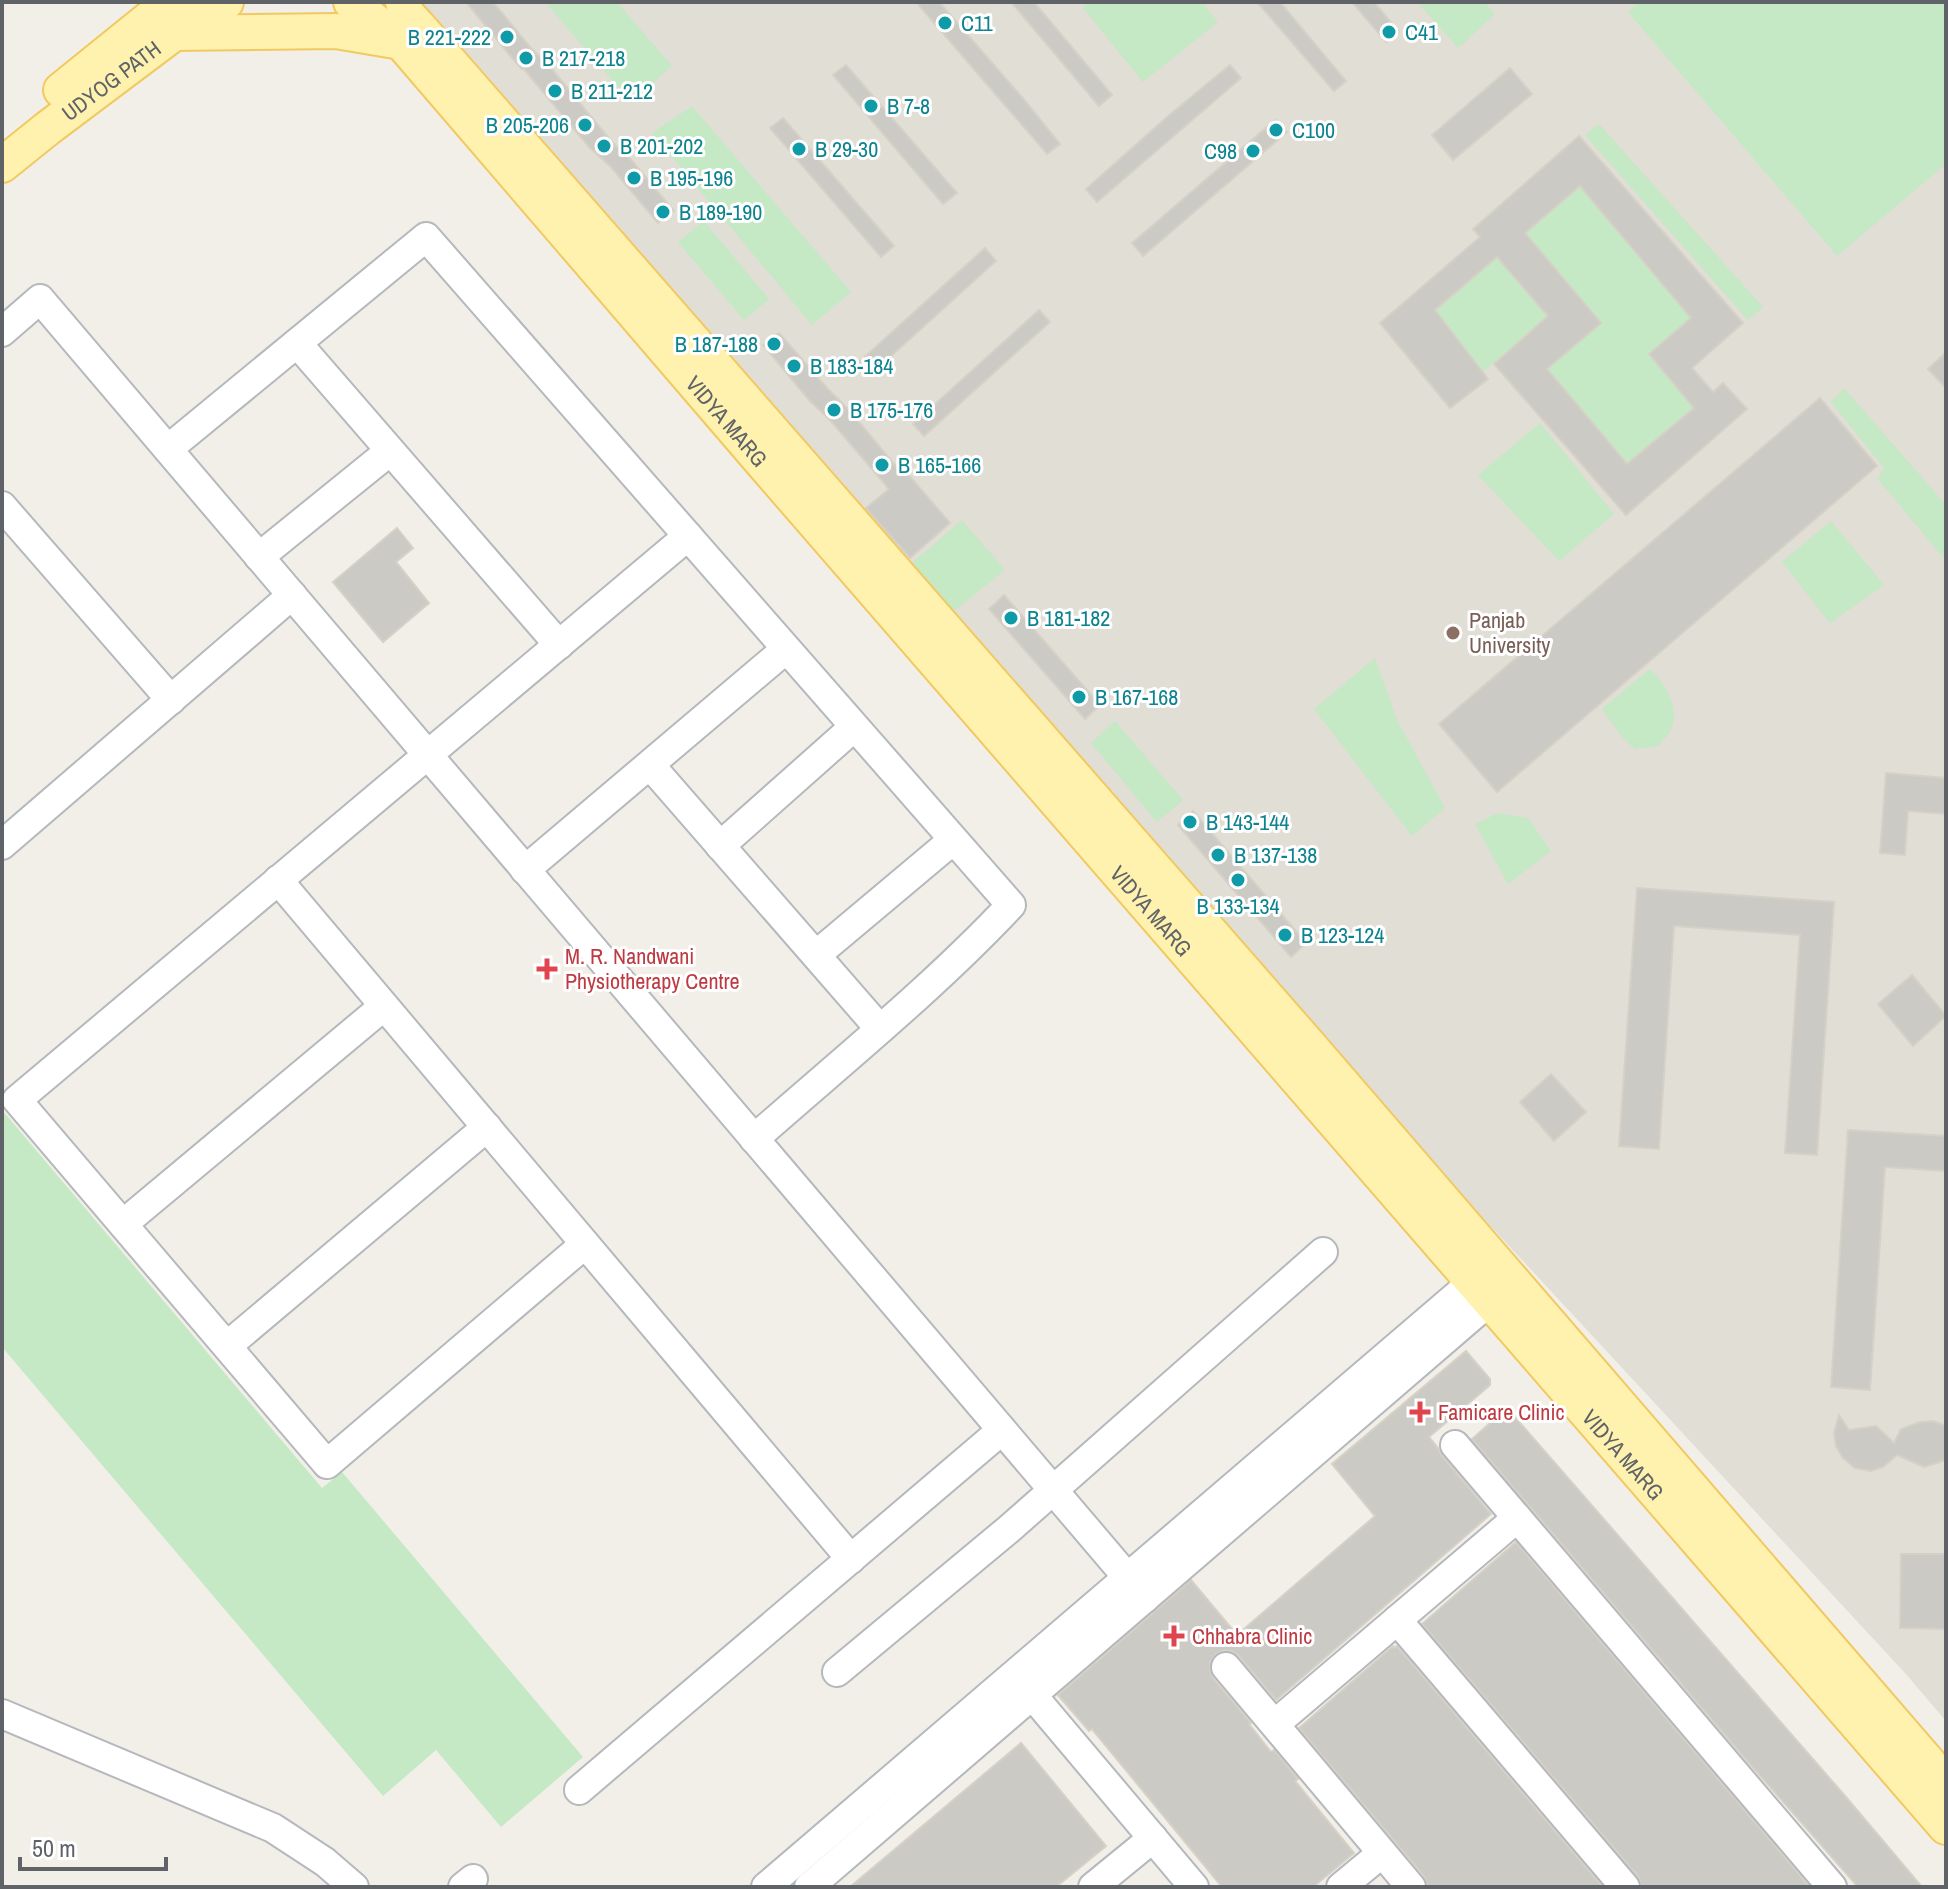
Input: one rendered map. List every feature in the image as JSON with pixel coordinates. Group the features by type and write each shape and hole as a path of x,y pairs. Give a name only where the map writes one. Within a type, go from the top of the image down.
{"main road":[{"name":"UDYOG PATH","path":"2,138 163,13 226,2"},
{"name":"VIDYA MARG","path":"351,2 411,18 1287,1020 1493,1282 1946,1827"},
{"name":"UDYOG PATH","path":"2,165 48,128 163,13"},
{"path":"163,13 336,31 411,18"},
{"name":"VIDYA MARG","path":"1493,1282 1946,1783"}],"street":[{"path":"168,449 426,237 1011,905 880,1029 754,1139"},
{"path":"2,332 40,299 1136,1588"},
{"path":"297,343 559,645"},
{"path":"259,557 390,451"},
{"path":"2,506 171,700"},
{"path":"585,1244 327,1464 17,1100 688,536"},
{"path":"2,845 292,595"},
{"path":"525,870 786,649"},
{"path":"720,846 854,727"},
{"path":"650,765 880,1029"},
{"path":"816,955 953,840"},
{"path":"278,880 851,1559"},
{"path":"123,1224 384,1006"},
{"path":"227,1346 487,1127"},
{"path":"837,1672 1053,1490 1323,1252"},
{"path":"809,1887 1024,1685 1493,1282"},
{"path":"579,1790 1002,1430"},
{"path":"1455,1445 1832,1887"},
{"path":"1275,1724 1517,1518"},
{"path":"1397,1620 1625,1887"},
{"path":"1226,1667 1411,1887"},
{"path":"1024,1685 1194,1887"},
{"path":"766,1887 1024,1685"},
{"path":"2,1714 273,1828 325,1862 354,1887"},
{"path":"1093,1887 1153,1838"},
{"path":"1341,1887 1382,1853"}],"shaded area":[{"name":"Panjab University","path":"411,2 1946,2 1946,1721 1905,1673 1268,986"}],"green space":[{"path":"545,2 617,2 672,66 631,102"},
{"path":"1090,2 1202,2 1218,22 1143,82 1083,8"},
{"path":"1417,2 1484,2 1495,14 1458,48"},
{"path":"1639,2 1946,2 1946,164 1837,256 1628,12"},
{"path":"692,106 851,292 812,325 652,133"},
{"path":"1599,124 1763,307 1748,320 1585,135"},
{"path":"1580,186 1691,318 1649,354 1694,408 1627,464 1547,369 1600,323 1525,233"},
{"path":"704,221 769,299 744,320 678,242"},
{"path":"1497,257 1548,316 1483,372 1435,310"},
{"path":"1844,388 1946,505 1946,561 1878,479 1884,468 1831,402"},
{"path":"1540,423 1614,514 1559,561 1478,475"},
{"path":"962,520 1005,570 954,611 912,563"},
{"path":"1831,521 1884,585 1830,623 1782,562"},
{"path":"1375,658 1397,720 1445,808 1412,836 1314,709"},
{"path":"1650,669 1670,697 1674,722 1658,746 1635,749 1602,709"},
{"path":"1115,721 1183,800 1157,822 1091,743"},
{"path":"1498,813 1528,818 1551,851 1508,884 1475,824"},
{"path":"2,1110 322,1488 342,1472 583,1757 501,1827 436,1750 383,1796 2,1347"}],"building":[{"path":"466,2 493,2 674,211 658,223"},
{"path":"916,2 939,2 1060,144 1047,154"},
{"path":"1011,2 1034,2 1112,95 1099,106"},
{"path":"1257,2 1280,2 1346,81 1334,91"},
{"path":"1352,2 1374,2 1399,32 1386,42"},
{"path":"846,65 957,193 943,204 833,75"},
{"path":"1230,65 1241,78 1097,202 1086,189"},
{"path":"1510,68 1532,94 1453,160 1432,135"},
{"path":"783,118 894,246 881,257 770,128"},
{"path":"1275,120 1287,132 1143,256 1132,243"},
{"path":"1579,136 1743,323 1692,368 1713,392 1723,383 1747,409 1626,515 1494,364 1548,316 1497,257 1435,310 1488,379 1450,408 1380,323 1480,237 1473,229","holes":["1580,186 1691,318 1649,354 1694,408 1627,464 1547,369 1601,323 1525,233"]},
{"path":"985,248 996,261 870,375 859,362"},
{"path":"1039,310 1050,322 924,436 913,424"},
{"path":"779,333 904,476 907,473 950,523 910,558 866,508 889,489 763,345"},
{"path":"1946,352 1946,388 1928,369"},
{"path":"1820,398 1877,466 1497,792 1439,724"},
{"path":"397,528 413,548 396,562 429,603 383,642 333,582"},
{"path":"1004,595 1100,705 1085,719 989,609"},
{"path":"1886,773 1946,778 1946,814 1908,811 1905,855 1880,853"},
{"path":"1193,811 1306,943 1291,957 1178,825"},
{"path":"1637,888 1834,902 1817,1155 1785,1153 1800,935 1674,926 1659,1149 1619,1146"},
{"path":"1912,975 1946,1016 1913,1046 1878,1004"},
{"path":"1551,1074 1586,1112 1554,1141 1520,1102"},
{"path":"1848,1130 1946,1136 1946,1171 1885,1167 1870,1390 1831,1387"},
{"path":"1466,1351 1490,1379 1490,1385 1429,1437 1491,1514 1276,1700 1232,1651 1224,1650 1216,1654 1210,1662 1213,1678 1271,1752 1274,1750 1298,1779 1295,1781 1354,1853 1313,1887 1222,1887 1092,1729 1089,1731 1058,1695 1191,1580 1237,1635 1375,1516 1332,1464"},
{"path":"1507,1408 1922,1887 1858,1887 1748,1762 1472,1439"},
{"path":"1839,1415 1849,1430 1876,1426 1894,1443 1901,1429 1920,1422 1933,1421 1946,1426 1946,1460 1924,1467 1897,1455 1883,1467 1871,1471 1855,1468 1843,1458 1836,1446 1834,1433"},
{"path":"1516,1542 1810,1887 1642,1887 1638,1876 1422,1624"},
{"path":"1901,1554 1946,1554 1946,1629 1900,1628"},
{"path":"1393,1646 1397,1646 1603,1887 1428,1887 1424,1876 1299,1728"},
{"path":"1021,1743 1106,1846 1056,1887 850,1887"}],"place":[{"name":"C11","path":"945,23"},
{"name":"C41","path":"1389,32"},
{"name":"B 221-222","path":"507,37"},
{"name":"B 217-218","path":"526,58"},
{"name":"B 211-212","path":"555,91"},
{"name":"B 7-8","path":"871,106"},
{"name":"B 205-206","path":"585,125"},
{"name":"C100","path":"1276,130"},
{"name":"B 201-202","path":"604,146"},
{"name":"B 29-30","path":"799,149"},
{"name":"C98","path":"1253,151"},
{"name":"B 195-196","path":"634,178"},
{"name":"B 189-190","path":"663,212"},
{"name":"B 187-188","path":"774,344"},
{"name":"B 183-184","path":"794,366"},
{"name":"B 175-176","path":"834,410"},
{"name":"B 165-166","path":"882,465"},
{"name":"B 181-182","path":"1011,618"},
{"name":"Panjab University","path":"1453,633"},
{"name":"B 167-168","path":"1079,697"},
{"name":"B 143-144","path":"1190,822"},
{"name":"B 137-138","path":"1218,855"},
{"name":"B 133-134","path":"1238,880"},
{"name":"B 123-124","path":"1285,935"},
{"name":"M. R. Nandwani Physiotherapy Centre","path":"547,969"},
{"name":"Famicare Clinic","path":"1420,1412"},
{"name":"Chhabra Clinic","path":"1174,1636"}]}
